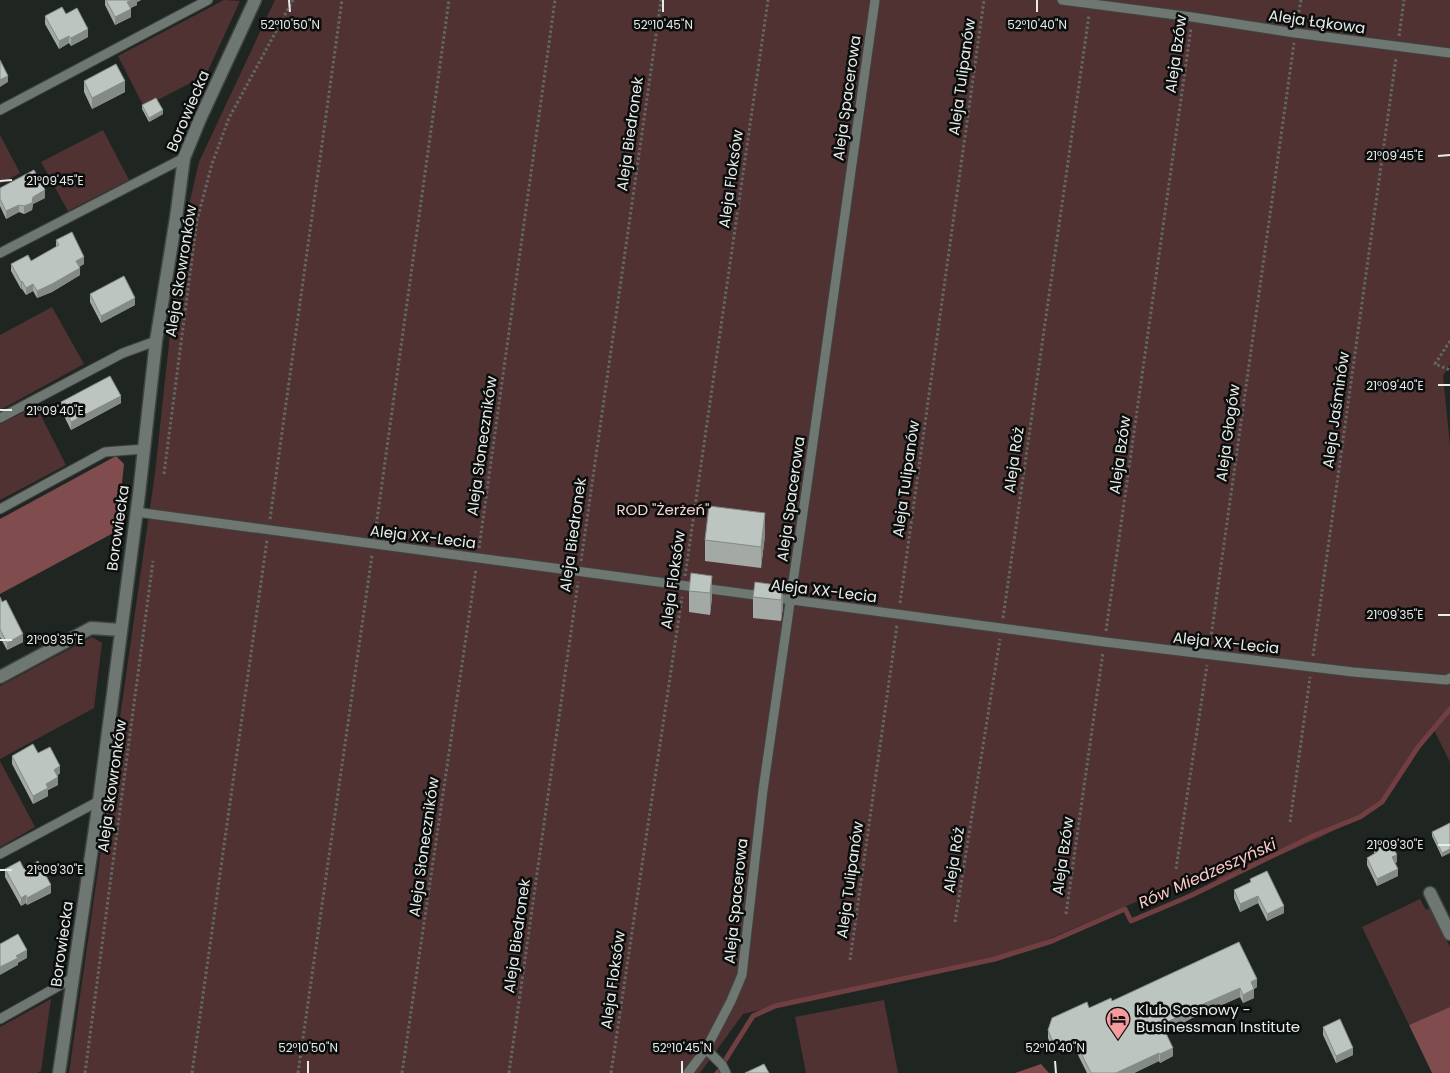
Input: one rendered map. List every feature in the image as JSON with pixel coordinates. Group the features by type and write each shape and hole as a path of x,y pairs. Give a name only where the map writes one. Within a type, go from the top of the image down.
{"street":[{"name":"Borowiecka","path":"58,1073 99,801 156,341 184,158 255,0"},
{"path":"0,677 91,628 121,630"},
{"path":"1430,893 1450,934"}],"lane":[{"path":"0,110 208,0"},
{"name":"Aleja Spacerowa","path":"688,1073 706,1049 731,1001 742,974 763,790 874,0"},
{"name":"Aleja Łąkowa","path":"1062,0 1450,53"},
{"path":"0,253 184,158"},
{"path":"0,418 123,353 156,341"},
{"path":"0,509 106,452 144,449"},
{"name":"Aleja XX-Lecia","path":"136,512 1105,642 1353,672 1448,680 1450,678"},
{"path":"0,854 99,801"},
{"path":"0,1019 73,978"},
{"path":"706,1049 722,1065 726,1073"}],"path":[{"name":"Aleja Skowronków","path":"164,474 198,220 212,164 229,118 293,0"},
{"name":"Aleja Słoneczników","path":"402,1073 477,558 555,0"},
{"name":"Aleja Biedronek","path":"509,1073 661,0"},
{"name":"Aleja Floksów","path":"610,1073 768,0"},
{"name":"Aleja Tulipanów","path":"850,960 984,0"},
{"name":"Aleja Głogów","path":"1176,869 1300,0"},
{"name":"Aleja Jaśminów","path":"1290,822 1404,0"},
{"name":"Aleja Róż","path":"955,922 1002,628 1090,4"},
{"name":"Aleja Bzów","path":"1066,914 1192,17"},
{"path":"1450,341 1435,364 1450,370"},
{"name":"Aleja Skowronków","path":"85,1073 153,561"}],"green space":[{"path":"224,0 240,1 206,75 144,107 118,56"},
{"name":"ROD \"Żerżeń\"","path":"275,0 1450,0 1450,364 1443,376 1450,445 1450,762 1434,730 1376,808 1319,838 1218,882 1213,869 1021,951 885,980 743,1014 700,1073 69,1073 155,473 177,270 186,218 199,162"},
{"path":"103,130 129,180 68,211 41,162"},
{"path":"0,135 20,173 0,184"},
{"path":"52,307 84,364 0,410 0,335"},
{"path":"36,406 66,465 0,500 0,424"},
{"path":"92,637 102,643 94,708 0,759 0,686"},
{"path":"0,761 35,827 0,847"},
{"path":"1420,899 1426,910 1431,908 1450,947 1450,1007 1409,1025 1362,927"},
{"path":"51,999 41,1071 37,1073 0,1073 0,1027"},
{"path":"884,1000 898,1073 806,1073 795,1017"}],"shaded area":[{"path":"116,456 124,464 117,531 0,594 0,519"},
{"path":"1450,1007 1450,1073 1432,1073 1409,1025"},
{"path":"1041,1064 1049,1073 1015,1073"}],"building":[{"path":"106,0 132,0 127,2 131,9 115,17"},
{"path":"62,7 66,14 77,8 88,29 71,38 69,36 59,41 45,16"},
{"path":"0,60 8,76 0,80"},
{"path":"116,64 125,81 92,98 84,81"},
{"path":"156,98 163,110 149,118 142,105"},
{"path":"34,170 45,190 33,197 32,203 24,206 19,205 6,211 0,199 0,188"},
{"path":"72,232 84,257 76,261 80,268 37,291 33,284 26,288 11,264 28,255 31,261 59,245 56,240"},
{"path":"124,276 135,298 101,316 90,294"},
{"path":"110,376 121,396 71,422 61,402"},
{"path":"709,506 765,513 761,547 705,540"},
{"path":"691,573 712,576 710,593 689,591"},
{"path":"755,582 783,586 781,600 753,597"},
{"path":"0,597 2,602 6,600 23,634 7,643 0,629"},
{"path":"33,744 38,753 50,747 60,766 54,770 58,777 46,784 48,788 33,796 12,756"},
{"path":"1450,823 1450,849 1442,853 1432,832"},
{"path":"1389,839 1397,855 1392,857 1398,869 1377,879 1367,858 1377,852 1374,846"},
{"path":"20,861 24,869 38,861 51,885 27,898 26,895 21,898 5,869"},
{"path":"1267,871 1284,906 1267,914 1258,896 1240,904 1234,890 1251,882 1250,879"},
{"path":"18,934 27,950 16,956 18,958 0,967 0,944"},
{"path":"1239,942 1257,979 1251,982 1254,989 1243,995 1240,988 1192,1009 1162,1025 1173,1048 1116,1073 1091,1073 1074,1039 1064,1044 1052,1040 1048,1030 1052,1018 1087,1002 1089,1008 1111,998 1112,1001"},
{"path":"1340,1019 1353,1048 1336,1056 1323,1027"},
{"path":"764,1064 769,1073 745,1073"}],"waterway":[{"name":"Rów Miedzeszyński","path":"724,1062 753,1016 775,1006 995,959 1052,941 1125,909 1131,921 1190,896 1313,836 1360,817 1382,802 1418,747 1450,709"}],"place":[{"name":"Klub Sosnowy - Businessman Institute","path":"1118,1040"}]}
